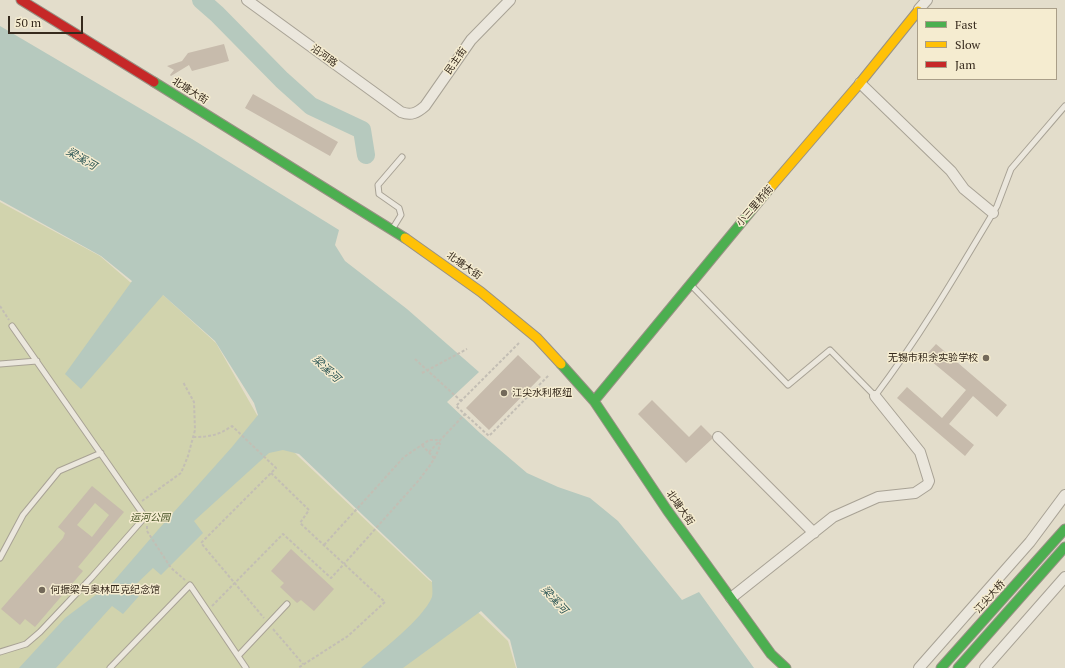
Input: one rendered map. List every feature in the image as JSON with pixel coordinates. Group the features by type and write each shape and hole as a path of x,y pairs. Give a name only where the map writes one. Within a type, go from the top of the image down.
{"main road":[{"name":"北塘大街","path":"21,0 393,229 482,292 537,338 594,401 730,598 771,654 786,668"},
{"name":"小三里桥街","path":"594,401 737,227 860,83 917,12"},
{"name":"江尖大桥","path":"941,668 1065,528"},
{"path":"958,668 1064,548"}],"street":[{"name":"沿河路","path":"247,0 401,112"},
{"name":"民主街","path":"401,112 407,115 416,113 424,106 471,40 510,0"},
{"name":"小三里桥街","path":"921,8 927,0"},
{"path":"860,83 951,172 964,189 994,212"},
{"path":"730,598 833,517 878,497 915,493 927,485 929,481 920,452 875,396"},
{"path":"718,437 814,533"},
{"path":"919,668 1030,542 1065,495"},
{"path":"985,668 1065,577"}],"lane":[{"path":"690,284 788,385 830,350 875,396 892,374 932,314 998,206 1011,169 1065,106"},
{"path":"393,229 401,214 399,208 379,194 378,185 402,157"},
{"path":"0,652 26,644 40,632 92,577 145,517 12,326"},
{"path":"0,364 37,361"},
{"path":"0,558 23,515 59,470 101,453"},
{"path":"110,668 190,585 246,668"},
{"path":"238,656 287,604"}],"path":[{"path":"0,306 12,326"},
{"path":"519,343 456,406 489,436 549,375"},
{"path":"422,373 467,349"},
{"path":"415,359 460,401"},
{"path":"137,505 181,473 188,456 195,430 194,402 183,382"},
{"path":"429,452 465,414"},
{"path":"193,437 206,437 222,433 232,426 276,468 201,543 303,664"},
{"path":"207,611 283,534 331,578 410,491 434,458 440,444 437,440 429,440 404,457 324,545"},
{"path":"422,445 434,458"},
{"path":"271,473 309,510 300,523 384,602 348,636 298,668"},
{"path":"147,531 172,568 190,585"}],"green space":[{"name":"运河公园","path":"0,202 100,256 130,282 163,295 216,343 257,415 298,456 429,580 480,614 508,641 516,668 0,668"}],"water":[{"name":"梁溪河","path":"0,26 192,139 339,230 335,245 345,261 407,309 479,372 447,402 480,433 527,473 558,487 590,498 618,521 682,600 699,592 754,668 517,668 510,640 481,611 403,668 361,668 400,635 420,615 432,597 432,581 299,454 283,450 269,453 194,521 203,533 161,575 153,568 131,589 139,596 123,614 112,606 56,668 19,668 65,618 113,582 232,447 258,415 254,403 215,341 163,295 81,389 65,374 132,281 101,256 0,200"}],"building":[{"path":"224,44 229,61 192,71 189,65 171,76 170,75 174,70 167,66 182,61 188,53"},
{"path":"253,94 338,142 330,156 245,108"},
{"path":"936,344 1007,405 997,417 973,396 949,424 974,445 965,456 897,398 907,387 942,418 966,390 925,356"},
{"name":"江尖水利枢纽","path":"518,355 541,377 489,430 466,408"},
{"path":"652,400 689,437 701,425 712,436 712,439 686,463 638,414"},
{"path":"92,486 124,512 78,567 83,571 35,627 25,619 20,625 1,609 63,538 65,533 58,527","holes":["95,503 109,515 92,537 77,525"]},
{"path":"291,549 334,589 314,611 301,600 297,603 280,587 284,583 271,571"}],"waterway":[{"path":"201,0 217,14 282,80 311,106 362,130 366,155"}],"traffic: fast":[{"path":"154,82 405,238"},
{"path":"594,401 770,188"},
{"path":"561,364 594,401 667,510 771,654 786,668"},
{"path":"941,668 1065,529"},
{"path":"958,668 1065,547"}],"traffic: slow":[{"path":"770,188 860,83 917,12"},
{"path":"405,238 481,292 537,338 561,364"}],"traffic: jam":[{"path":"21,0 154,82"}],"place":[{"name":"无锡市积余实验学校","path":"986,358"},
{"name":"江尖水利枢纽","path":"504,393"},
{"name":"何振梁与奥林匹克纪念馆","path":"42,590"}]}
